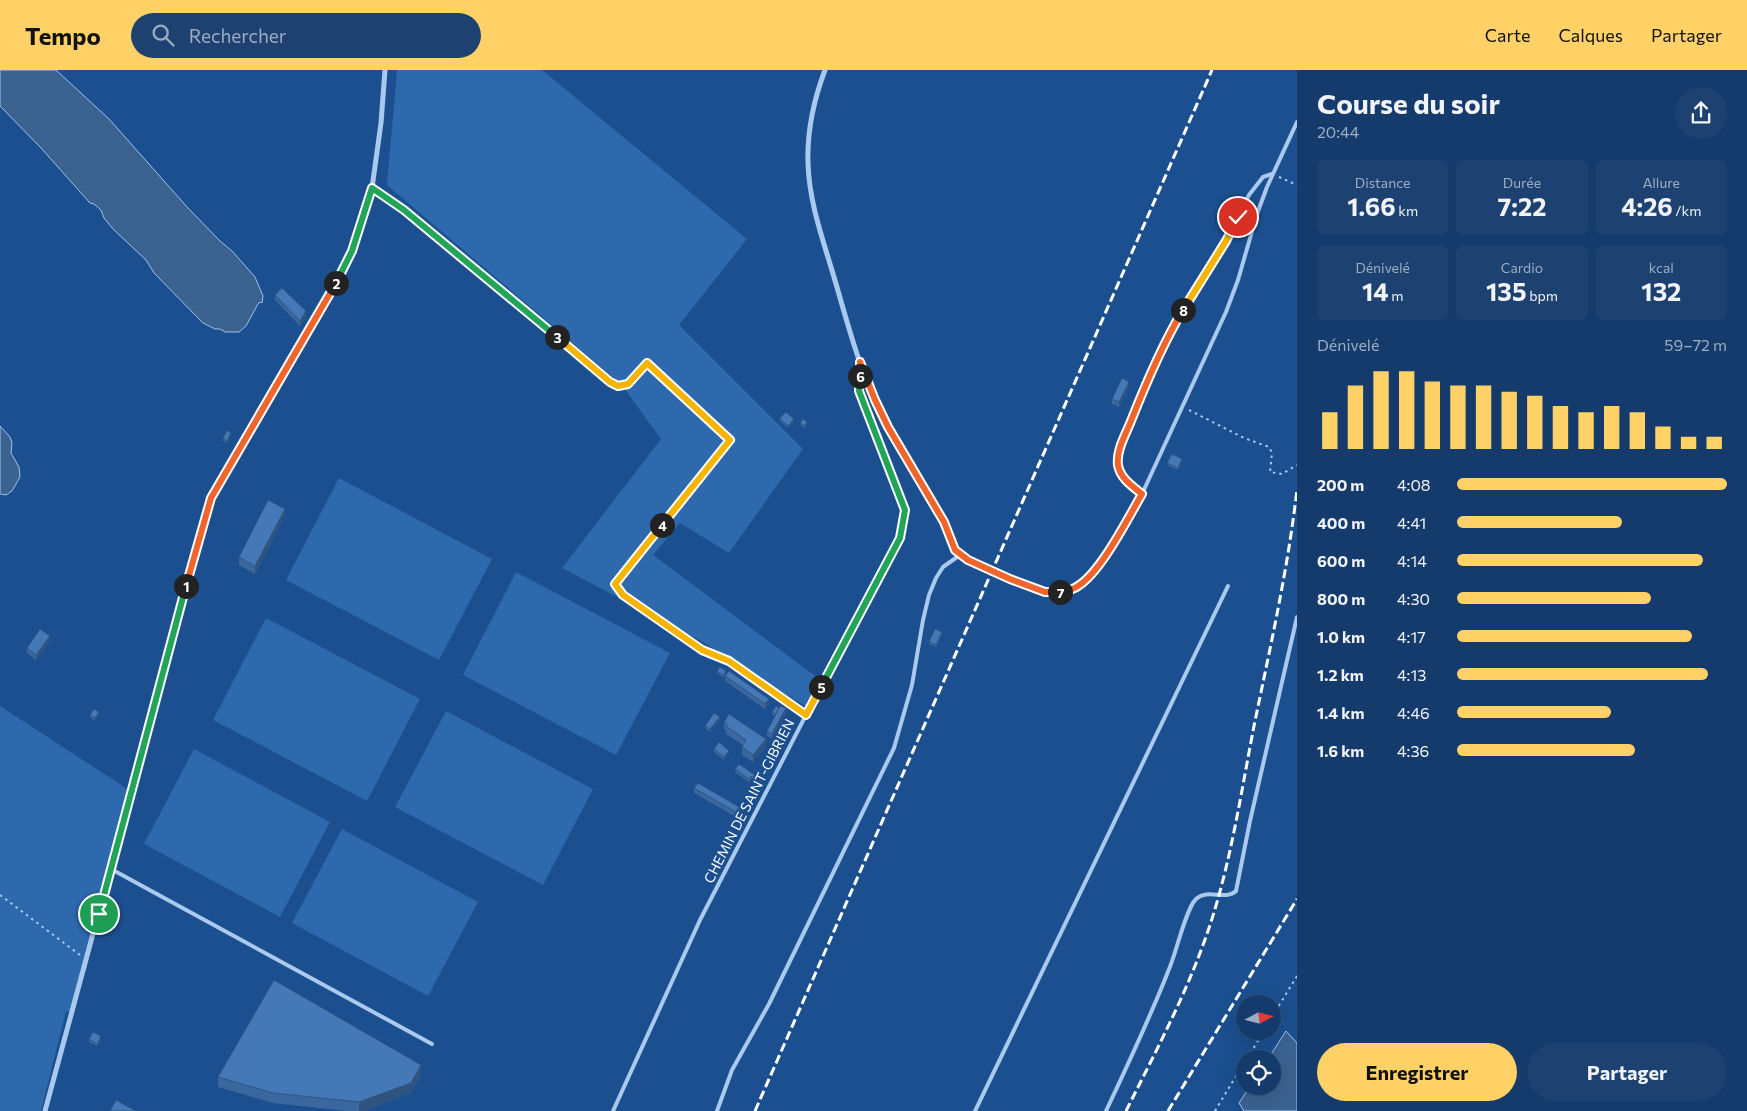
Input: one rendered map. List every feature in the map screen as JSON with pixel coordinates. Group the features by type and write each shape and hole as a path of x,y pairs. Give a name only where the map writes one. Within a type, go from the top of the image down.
{"street":[{"path":"45,1111 211,498 333,289 352,251 372,188 381,123 385,70"},
{"path":"825,70 814,107 808,163 818,222 856,352 875,400 888,427 932,501"}],"lane":[{"path":"932,501 944,522 955,550 960,555 1010,579 1045,592 1064,591 1078,586 1096,569 1142,494 1226,312 1238,280 1257,214 1272,174 1297,122"},
{"path":"1142,494 1122,476 1118,466 1118,458 1147,381 1174,327 1226,241 1249,195 1263,177 1272,174"},
{"path":"718,1111 732,1070 769,1004 894,748 912,685 929,595 943,567 960,555"},
{"path":"975,1111 1228,586"},
{"path":"1106,1111 1142,1036 1172,962 1193,903 1203,895 1231,895 1236,892 1250,821 1297,617"},
{"name":"CHEMIN DE SAINT-GIBRIEN","path":"612,1111 700,920 806,715"},
{"path":"111,869 432,1044"}],"path":[{"path":"1272,174 1297,185"},
{"path":"372,188 404,210 610,382 618,386 628,384 647,363 730,440 615,584 623,595 702,650 729,661 806,715"},
{"name":"CHEMIN DE SAINT-GIBRIEN","path":"806,715 900,538 905,510 859,391 860,382"},
{"path":"1183,407 1244,438 1269,447 1272,453 1270,472 1282,474 1297,466"},
{"path":"0,895 75,952 87,958"},
{"path":"1281,1002 1297,976"},
{"path":"1214,1111 1236,1076"}],"shaded area":[{"path":"0,70 56,70 109,119 188,208 232,251 255,277 263,296 262,303 258,304 246,326 239,332 225,332 203,323 154,273 146,260 113,229 104,218 101,210 90,203 0,106"},
{"path":"397,70 542,70 747,239 679,325 803,449 729,553 680,523 653,555 822,681 805,706 701,641 562,568 661,439 621,384 387,185"},
{"path":"0,426 10,437 12,443 11,453 19,467 20,477 12,491 6,495 0,494"},
{"path":"339,478 492,559 439,660 286,580"},
{"path":"516,572 670,653 616,755 463,675"},
{"path":"266,618 420,699 367,801 213,720"},
{"path":"0,706 132,792 72,1014 66,1011 41,1111 0,1111"},
{"path":"446,711 593,789 543,885 395,807"},
{"path":"194,749 330,822 280,917 144,844"},
{"path":"342,829 478,902 428,996 292,923"},
{"path":"1286,1031 1297,1043 1297,1111 1244,1111 1239,1103 1244,1095 1281,1095 1281,1050 1274,1050"}],"building":[{"path":"282,288 306,311 300,321 275,295"},
{"path":"1122,378 1129,382 1119,402 1112,399"},
{"path":"786,412 794,419 788,426 780,418"},
{"path":"803,419 807,422 805,426 800,423"},
{"path":"227,430 231,433 227,441 223,438"},
{"path":"1172,454 1182,459 1178,468 1167,463"},
{"path":"268,500 285,509 255,566 239,557"},
{"path":"40,629 50,636 36,655 27,648"},
{"path":"935,629 942,632 936,645 929,642"},
{"path":"720,667 726,671 723,675 717,671"},
{"path":"729,671 769,699 765,704 725,676"},
{"path":"776,706 779,708 776,714 772,712"},
{"path":"780,706 786,708 772,734 767,731"},
{"path":"94,709 99,712 95,718 90,715"},
{"path":"714,713 720,717 710,729 705,726"},
{"path":"729,714 766,739 753,755 742,747 746,740 726,726 727,724 724,722"},
{"path":"719,742 729,751 724,757 714,749"},
{"path":"739,764 755,775 753,778 751,776 749,779 735,769"},
{"path":"698,783 739,807 741,802 744,804 736,812 694,788"},
{"path":"274,980 421,1065 411,1083 359,1102 273,1093 218,1077"},
{"path":"93,1032 101,1036 97,1044 89,1039"},
{"path":"116,1100 136,1111 110,1111"}],"railway":[{"path":"755,1111 1212,70"},
{"path":"1126,1111 1192,973 1210,925 1224,876 1278,608 1289,549 1297,489"},
{"path":"1168,1111 1297,899"}],"route":[{"path":"99,914 190,570 211,498 333,289 360,231 372,188 404,210 610,382 618,386 628,384 647,363 730,440 615,584 623,595 702,650 729,661 806,715 900,538 905,510 859,391 860,362 888,427 944,522 955,550 968,560 1045,592 1069,590 1078,586 1096,569 1142,494 1122,476 1118,466 1121,446 1147,381 1174,327 1226,241 1238,217"}]}
